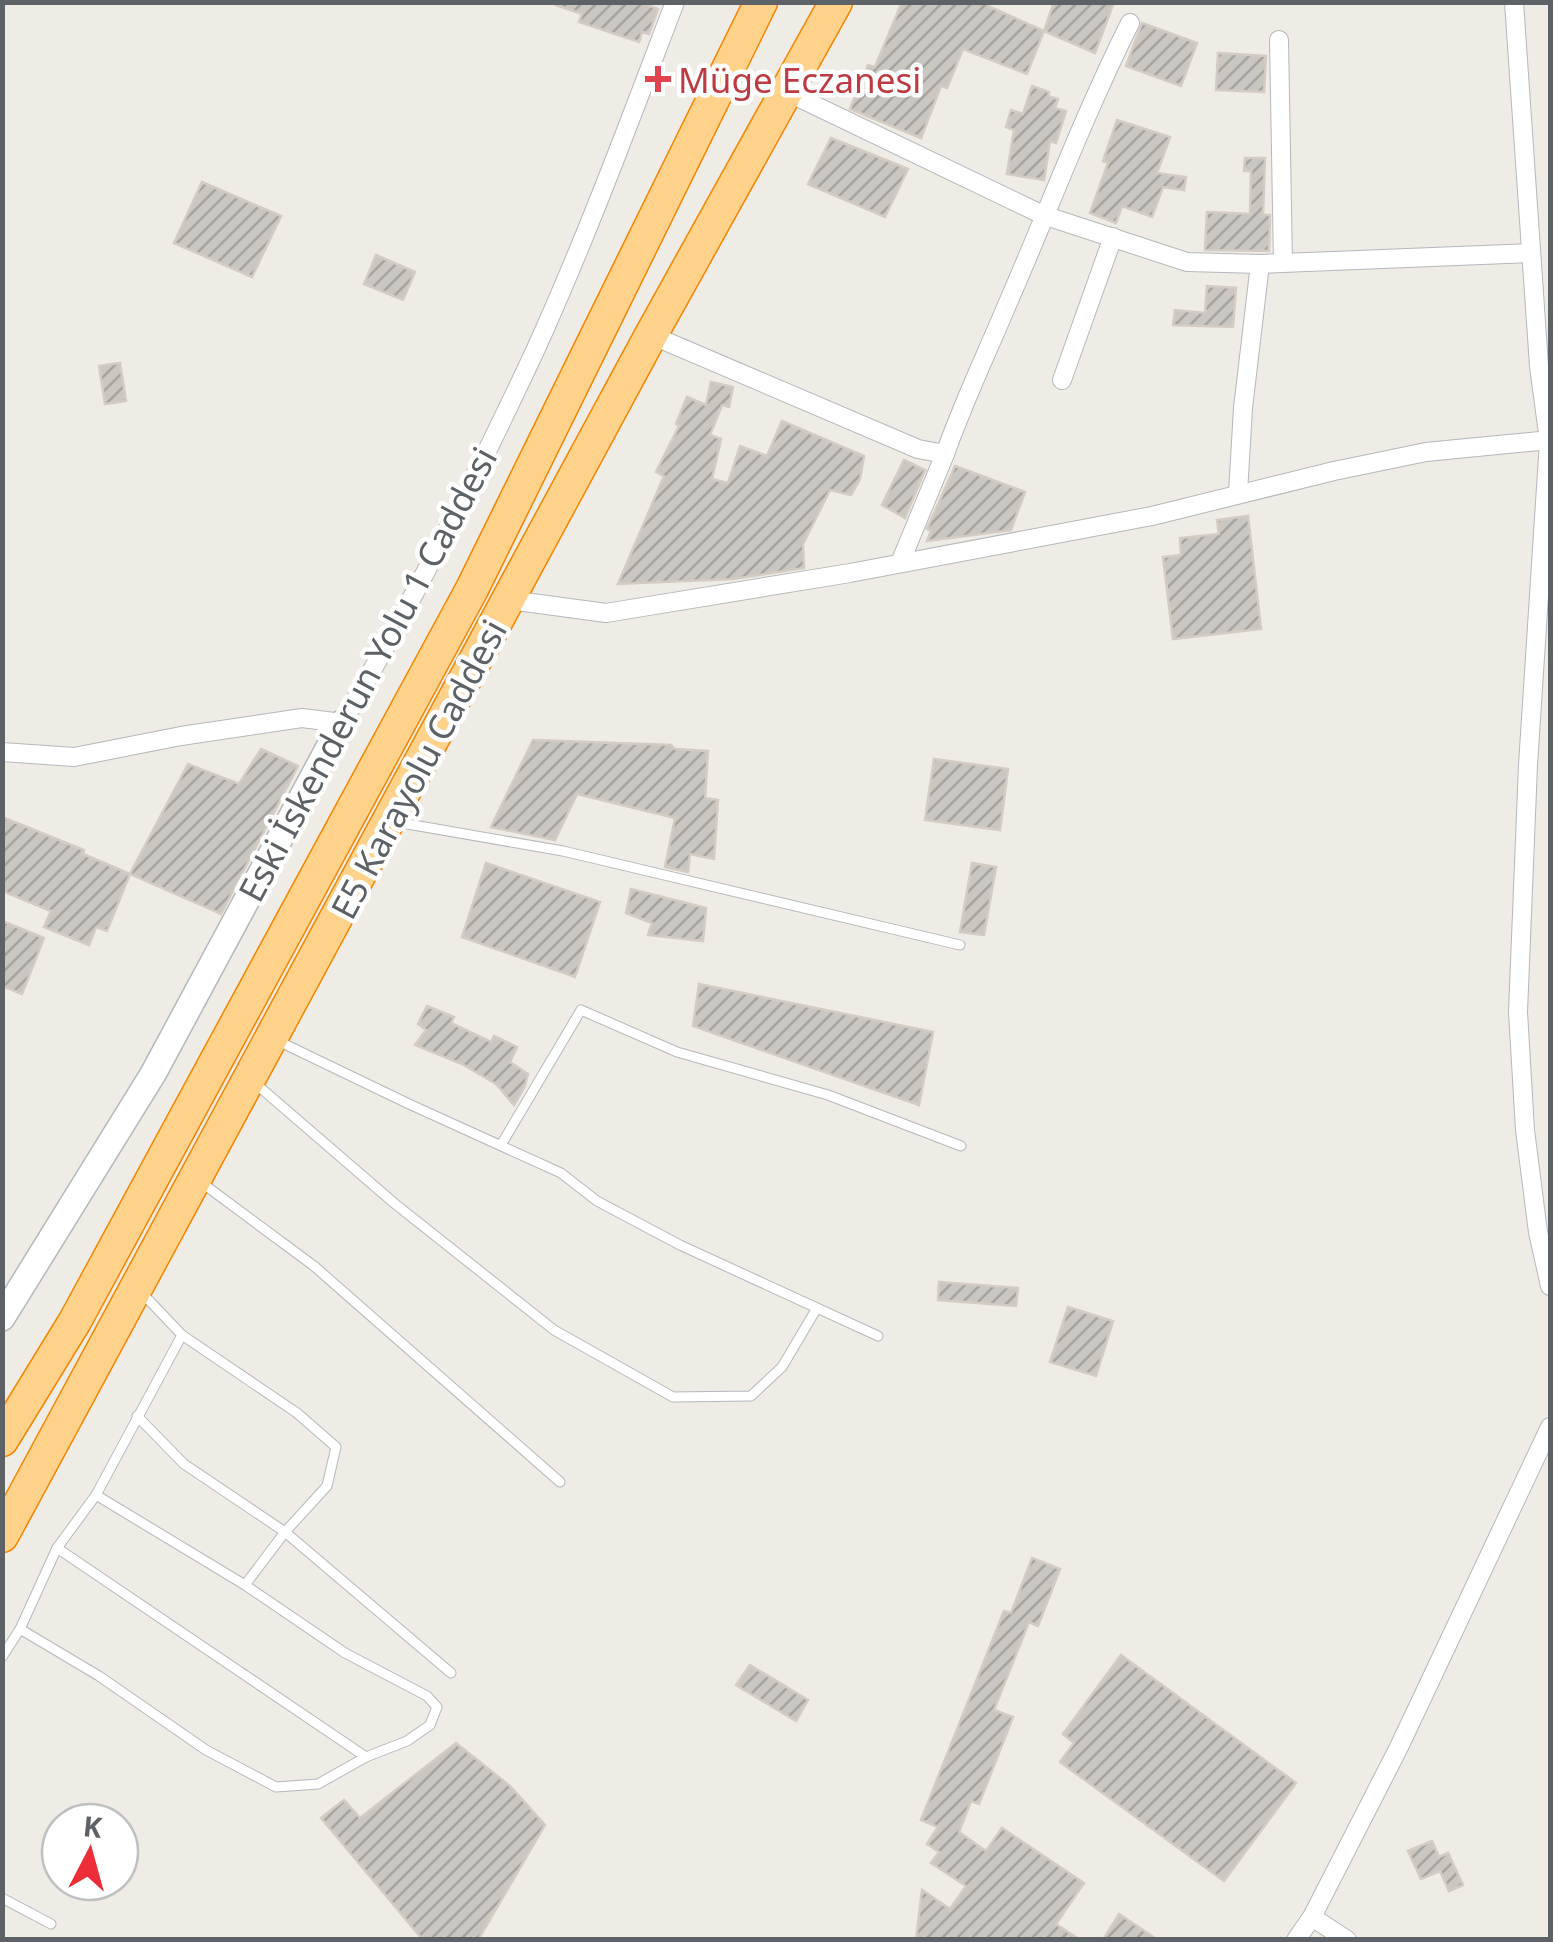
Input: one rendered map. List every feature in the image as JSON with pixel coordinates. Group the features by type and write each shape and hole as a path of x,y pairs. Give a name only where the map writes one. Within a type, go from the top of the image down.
{"highway":[{"name":"E5 Karayolu Caddesi","path":"2,1440 75,1321 472,589 761,2"},
{"name":"E5 Karayolu Caddesi","path":"2,1536 651,335 836,2"}],"street":[{"name":"Eski İskenderun Yolu 1 Caddesi","path":"2,1318 153,1074 406,612 534,352 592,218 676,2"},
{"path":"1514,2 1531,253 1550,440 1528,764 1518,1012 1525,1130 1538,1232 1550,1286"},
{"path":"900,563 1088,107 1130,22"},
{"path":"1279,40 1283,263"},
{"path":"787,92 1043,215 1187,262 1260,264 1531,253"},
{"path":"1062,380 1113,237"},
{"path":"1238,494 1243,408 1260,264"},
{"path":"651,335 918,449 945,454"},
{"path":"510,600 606,613 1152,516 1426,452 1550,440"},
{"path":"2,752 74,757 302,718 342,723"},
{"path":"1296,1940 1312,1917 1399,1748 1550,1427"},
{"path":"1312,1917 1347,1940"}],"lane":[{"path":"390,821 563,851 960,945"},
{"path":"501,1145 581,1010 677,1052 828,1095 960,1146"},
{"path":"272,1038 561,1173 597,1201 680,1245 878,1336"},
{"path":"250,1079 394,1203 554,1330 673,1398 750,1396 782,1367 816,1308"},
{"path":"196,1179 314,1266 560,1482"},
{"path":"137,1288 182,1335 297,1413 336,1447 326,1486 245,1585"},
{"path":"2,1657 20,1628 57,1548 96,1495 182,1335"},
{"path":"137,1416 184,1464 285,1532 451,1673"},
{"path":"20,1628 99,1676 206,1750 276,1786 318,1784 366,1757 407,1742 430,1725 437,1707 427,1696 345,1653 245,1585 96,1495"},
{"path":"57,1548 366,1757"},
{"path":"2,1898 51,1924"}],"building":[{"path":"556,2 639,2 658,9 649,34 642,32 639,42 579,22 582,14"},
{"path":"902,2 989,2 988,6 1044,31 1027,74 963,49 947,88 941,86 921,138 850,109 868,65 875,67"},
{"path":"1054,2 1114,2 1095,53 1044,31"},
{"path":"1142,23 1197,43 1181,86 1126,66"},
{"path":"1218,53 1266,56 1264,92 1216,90"},
{"path":"1032,86 1049,92 1048,96 1058,99 1055,108 1066,111 1056,143 1050,141 1044,180 1007,174 1014,130 1006,127 1011,110 1023,114"},
{"path":"1117,120 1170,137 1157,173 1186,177 1184,190 1163,187 1152,217 1122,206 1116,223 1090,213 1108,163 1103,161"},
{"path":"831,138 908,169 885,217 808,184"},
{"path":"1245,158 1265,158 1263,215 1270,215 1269,251 1205,250 1207,212 1250,214 1251,171 1244,171"},
{"path":"202,182 281,216 252,277 174,243"},
{"path":"376,255 415,272 403,300 364,284"},
{"path":"1207,286 1236,288 1233,327 1173,325 1175,310 1205,313"},
{"path":"120,363 126,401 105,404 99,366"},
{"path":"711,382 733,387 729,407 722,405 710,435 721,439 712,479 728,483 740,446 767,456 782,421 864,456 860,479 851,495 830,490 803,544 804,568 733,579 618,584 664,476 656,472 679,426 676,424 687,397 706,405"},
{"path":"904,460 925,470 905,518 882,505"},
{"path":"955,466 1025,492 1011,530 927,541 931,531 927,529"},
{"path":"1248,516 1261,629 1173,639 1163,557 1181,555 1180,538 1219,534 1217,520"},
{"path":"533,740 671,745 675,749 708,751 705,798 718,800 714,859 690,854 688,872 665,867 675,818 577,794 555,840 491,827"},
{"path":"261,749 298,766 221,914 130,874 188,764 239,784"},
{"path":"934,759 1008,769 1000,830 925,820"},
{"path":"2,817 84,850 83,854 130,874 107,931 96,927 89,945 44,927 51,911 2,891"},
{"path":"486,863 600,902 575,977 462,937"},
{"path":"972,863 996,867 984,935 960,932"},
{"path":"631,889 706,908 703,941 648,935 652,923 626,913"},
{"path":"2,921 44,938 22,994 2,986"},
{"path":"699,984 933,1032 919,1105 693,1026"},
{"path":"427,1006 454,1017 451,1023 491,1042 494,1036 517,1047 510,1062 528,1074 514,1105 496,1084 462,1064 415,1045 426,1030 418,1024"},
{"path":"939,1282 1018,1288 1016,1306 938,1300"},
{"path":"1068,1307 1113,1321 1096,1376 1050,1362"},
{"path":"1032,1558 1060,1569 1038,1626 1029,1622 994,1710 1013,1717 979,1804 971,1801 959,1832 986,1851 1002,1828 1084,1883 1056,1924 1080,1940 916,1940 922,1890 950,1909 966,1886 931,1863 939,1852 927,1844 938,1827 921,1820 1004,1611 1011,1613"},
{"path":"1121,1655 1296,1783 1224,1881 1060,1762 1074,1743 1063,1734"},
{"path":"750,1665 808,1700 796,1721 736,1685"},
{"path":"456,1743 510,1786 545,1825 478,1940 423,1940 321,1818 344,1800 360,1818"},
{"path":"1432,1841 1439,1857 1448,1853 1463,1885 1449,1891 1440,1871 1421,1879 1408,1851"},
{"path":"1119,1914 1158,1940 1103,1940"}],"place":[{"name":"Müge Eczanesi","path":"658,79"}]}
